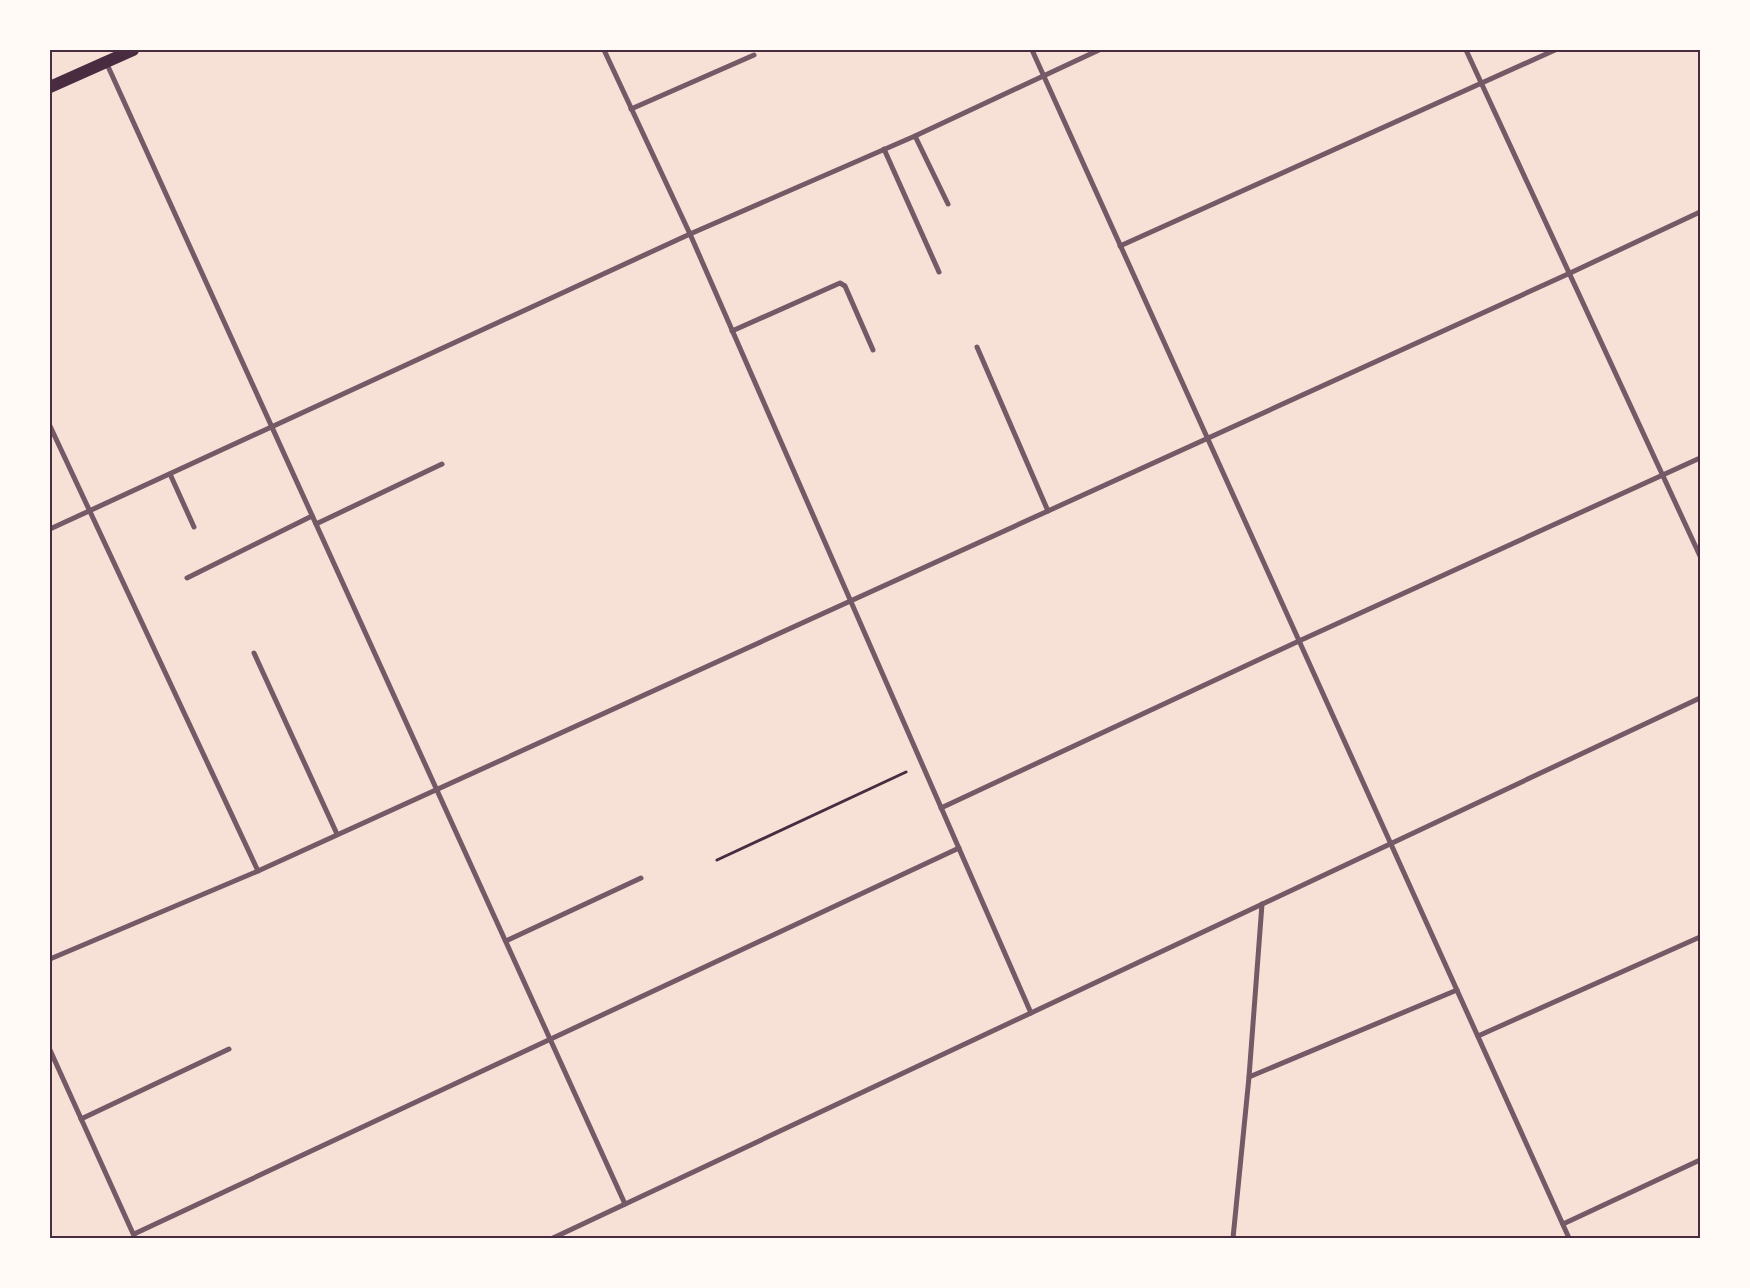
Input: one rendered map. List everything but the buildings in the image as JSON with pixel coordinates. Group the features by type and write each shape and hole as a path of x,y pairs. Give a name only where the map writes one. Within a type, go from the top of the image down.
{"main road":[{"path":"50,87 133,50"}],"street":[{"path":"604,50 690,234 1031,1013"},
{"path":"1032,50 1569,1238"},
{"path":"50,529 690,234 914,136 1099,50"},
{"path":"1466,50 1700,556"},
{"path":"1120,246 1555,50"},
{"path":"631,109 754,55"},
{"path":"106,62 626,1204"},
{"path":"914,136 948,204"},
{"path":"884,149 940,272"},
{"path":"50,959 258,871 1568,274 1700,212"},
{"path":"732,331 840,283 845,286 873,350"},
{"path":"977,347 1048,511"},
{"path":"50,426 258,871"},
{"path":"941,808 1299,641 1700,458"},
{"path":"316,524 442,464"},
{"path":"170,474 194,527"},
{"path":"187,578 312,516"},
{"path":"254,653 337,834"},
{"path":"553,1238 1700,698"},
{"path":"50,1050 135,1236 959,848"},
{"path":"506,941 641,878"},
{"path":"1233,1238 1249,1077 1262,904"},
{"path":"1478,1036 1700,936"},
{"path":"1249,1077 1457,990"},
{"path":"81,1119 229,1049"},
{"path":"1563,1224 1700,1160"}],"path":[{"path":"717,860 922,765"}]}
